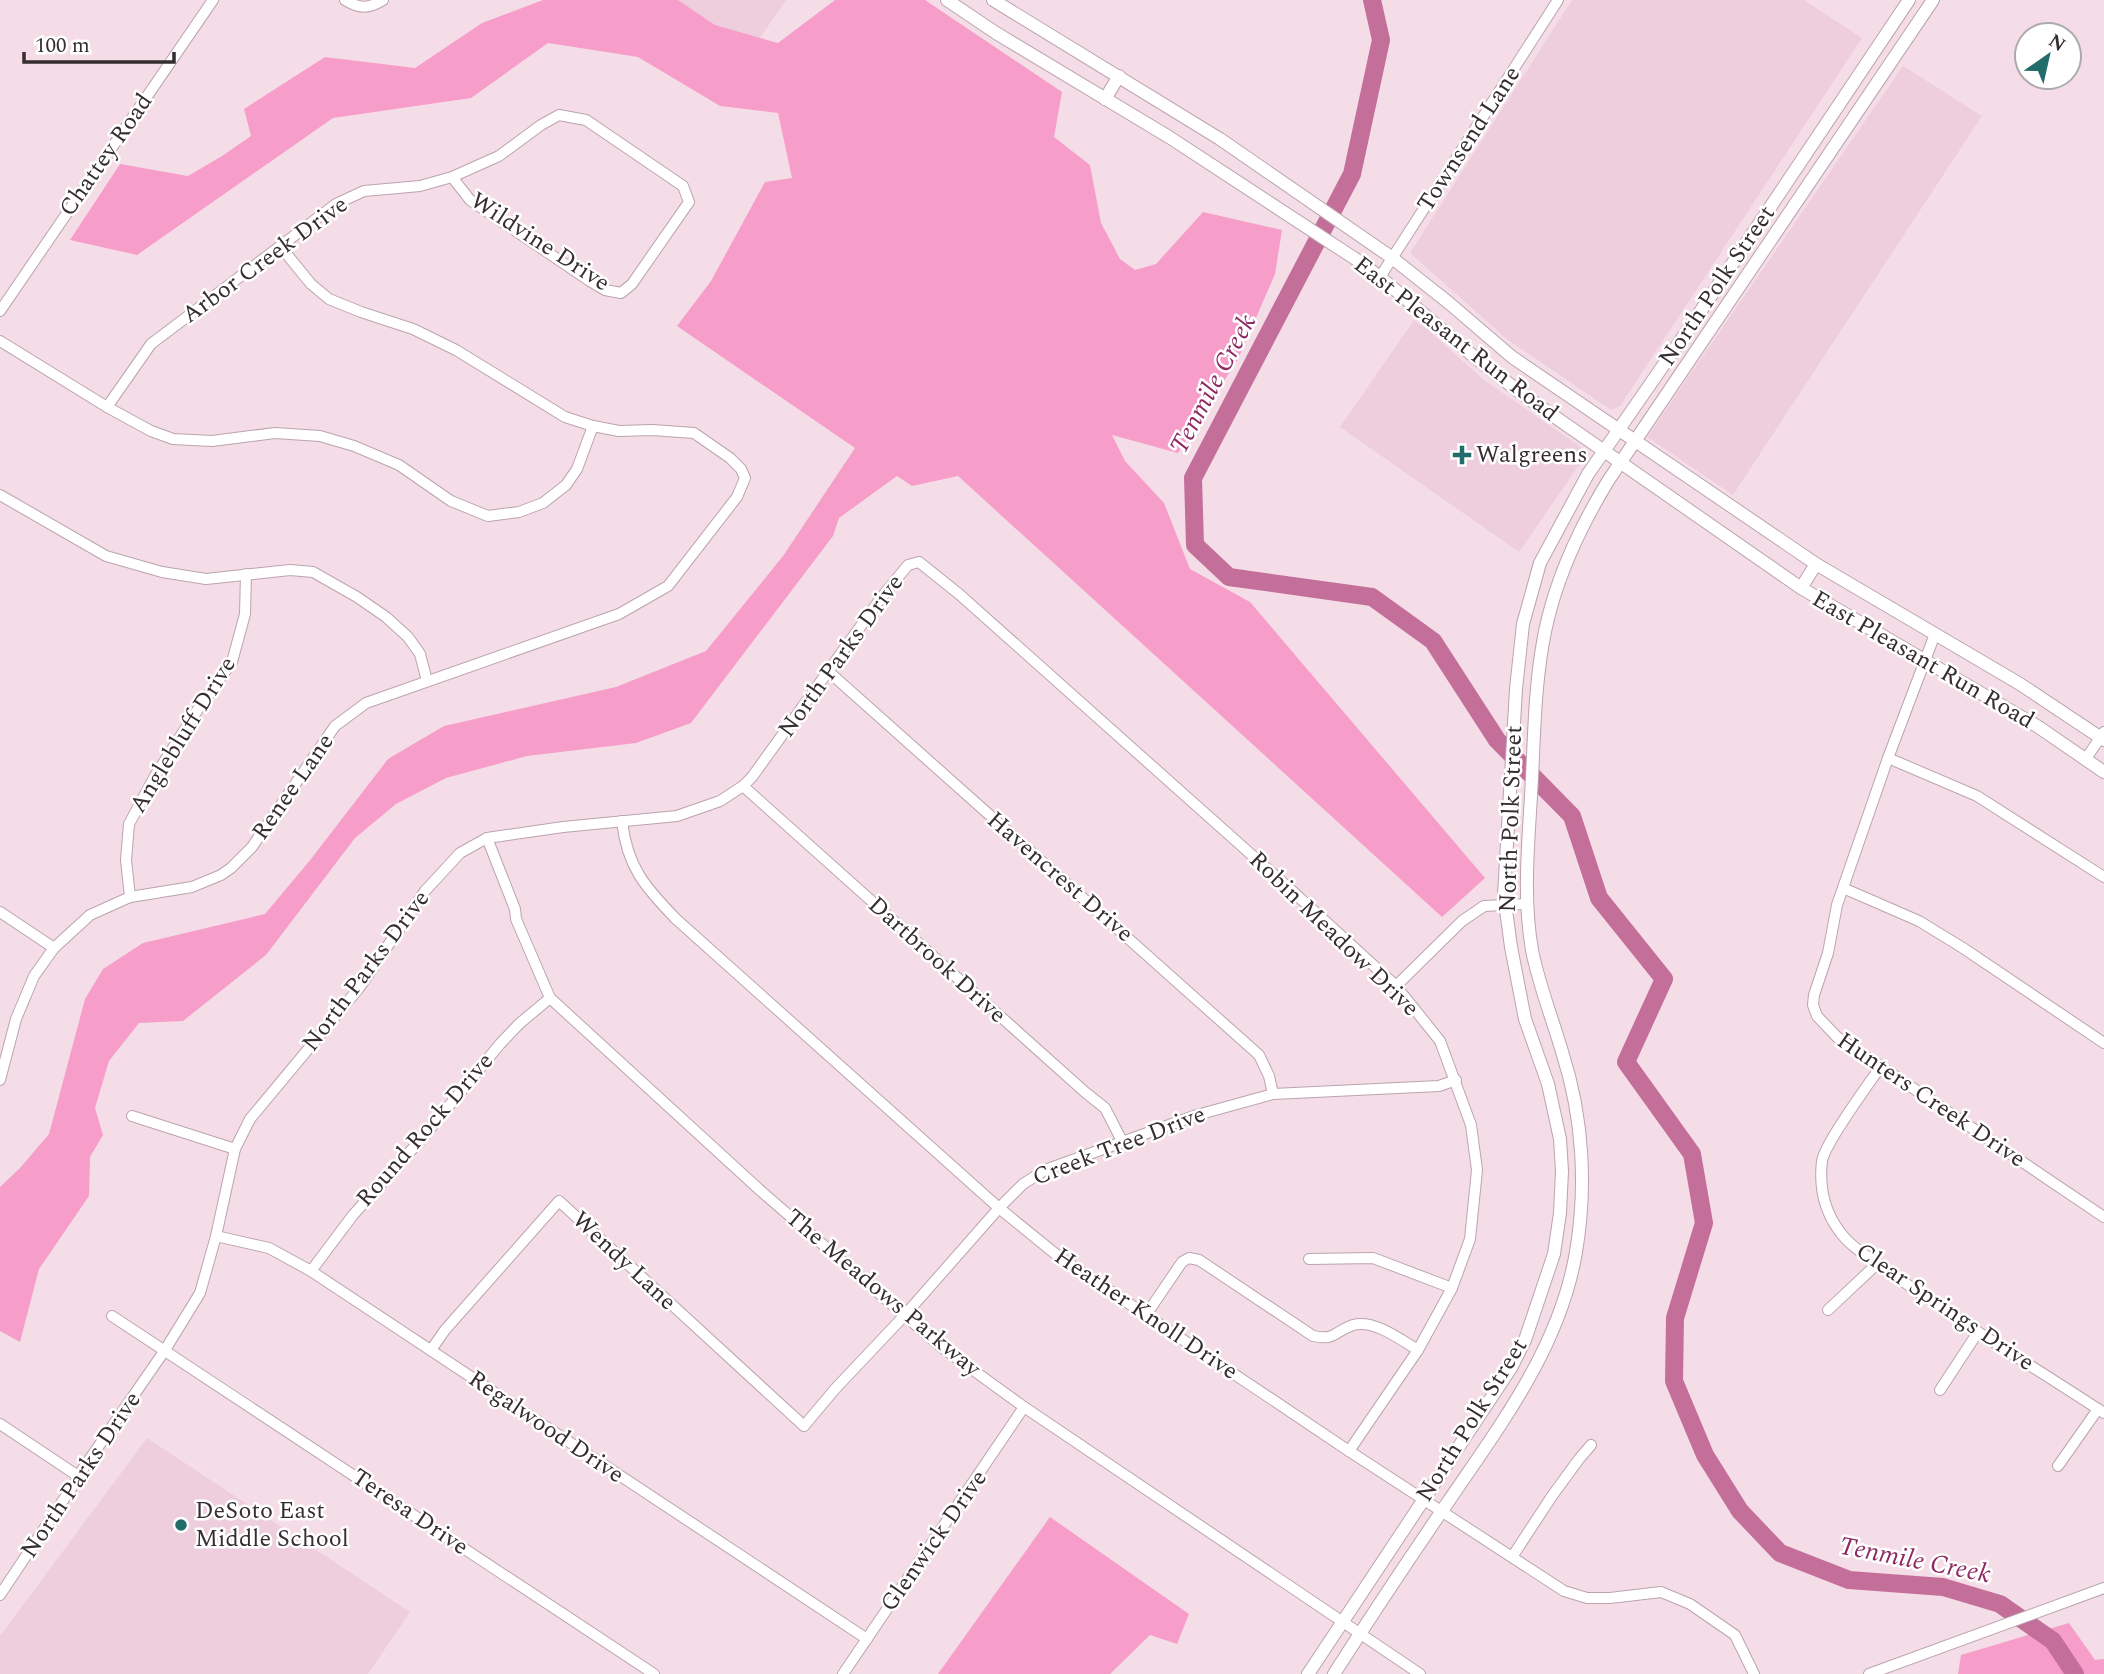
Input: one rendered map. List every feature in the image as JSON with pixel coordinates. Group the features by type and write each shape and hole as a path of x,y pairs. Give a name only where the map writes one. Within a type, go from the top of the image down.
{"main road":[{"name":"East Pleasant Run Road","path":"947,0 996,33 1169,137 1354,258 1500,377 1801,588 2037,726 2104,772"},
{"name":"East Pleasant Run Road","path":"993,0 1192,121 1276,178 1391,257 1512,357 1816,564 2021,684 2103,736"},
{"name":"North Polk Street","path":"1308,1674 1511,1368 1525,1340 1554,1254 1560,1213 1560,1139 1548,1084 1525,1019 1504,895 1516,689 1523,624 1540,563 1570,504 1604,452 1909,0"},
{"name":"North Polk Street","path":"1334,1674 1511,1408 1545,1350 1562,1307 1576,1255 1581,1212 1581,1155 1576,1102 1564,1056 1540,986 1527,904 1527,866 1542,647 1559,582 1596,501 1933,0"},
{"path":"1870,59 1887,69"},
{"path":"1105,99 1119,76"},
{"path":"1814,143 1830,154"},
{"path":"1692,324 1709,334"},
{"path":"1500,377 1512,357"},
{"path":"1801,588 1816,564"}],"street":[{"name":"Chattey Road","path":"0,311 213,0"},
{"path":"345,0 359,8 371,7 383,0"},
{"name":"Townsend Lane","path":"1380,277 1558,0"},
{"name":"Arbor Creek Drive","path":"107,407 150,344 336,204 364,191 420,186 452,177 499,156 559,115 586,120 683,186 689,202 632,284"},
{"name":"Wildvine Drive","path":"452,177 470,200 597,285 621,293 632,284"},
{"path":"0,341 107,407 151,431 173,439 212,441 275,433 320,436 354,446 399,465 450,501 488,516 519,512 543,503 566,485 577,469 593,426 565,417 456,349 413,329 329,299 311,284 280,246"},
{"name":"Renee Lane","path":"0,1080 3,1057 16,1019 34,976 54,948 90,915 130,897 192,887 221,875 252,847 335,726 366,703 619,614 668,586 737,497 745,478 741,469 694,433 619,431 593,426"},
{"path":"0,495 106,556 162,572 206,579 290,570 313,572 386,617 408,637 419,654 427,681"},
{"name":"North Parks Drive","path":"0,1595 78,1475 165,1350 200,1293 235,1149 250,1119 359,988 425,891 460,853 487,838 677,816 720,801 743,786 830,672 881,598 908,565 919,562"},
{"name":"Robin Meadow Drive","path":"919,562 978,611 1396,986 1440,1041 1471,1125 1477,1170 1470,1239 1452,1288 1418,1350 1349,1451"},
{"name":"Anglebluff Drive","path":"130,897 126,860 129,824 155,776 232,662 245,614 246,574"},
{"name":"Hunters Creek Drive","path":"1935,634 1924,658 1837,905 1834,929 1813,1004 1818,1016 1837,1037 2104,1217"},
{"name":"Havencrest Drive","path":"830,672 1259,1055 1269,1076 1273,1094"},
{"path":"2085,760 2103,736"},
{"path":"1888,758 1977,796 2104,877"},
{"name":"Dartbrook Drive","path":"743,786 1105,1108 1122,1141"},
{"name":"Heather Knoll Drive","path":"622,821 627,851 645,888 676,919 999,1208 1058,1256 1564,1591 1587,1598 1661,1592 1690,1604 1735,1635 1754,1674"},
{"name":"The Meadows Parkway","path":"487,838 516,919 550,998 733,1166 940,1346 1024,1407 1420,1674"},
{"path":"1843,888 1919,921 1964,948 2104,1043"},
{"path":"1396,986 1462,920 1484,906 1527,904"},
{"path":"0,912 54,948"},
{"name":"Round Rock Drive","path":"311,1271 352,1214 424,1136 500,1044 550,998"},
{"name":"Clear Springs Drive","path":"1881,1066 1822,1158 1821,1185 1826,1209 1840,1233 1857,1249 1978,1332 2101,1411"},
{"name":"Creek Tree Drive","path":"804,1426 999,1208 1023,1184 1045,1170 1224,1107 1273,1094 1439,1086 1456,1080"},
{"path":"132,1116 235,1149"},
{"name":"Wendy Lane","path":"431,1350 453,1320 559,1201 804,1426"},
{"name":"Regalwood Drive","path":"216,1236 269,1248 311,1271 867,1639"},
{"path":"1146,1315 1182,1262 1189,1258 1199,1260 1312,1336 1326,1339 1354,1325 1369,1325 1388,1332 1418,1350"},
{"path":"1309,1259 1373,1258 1452,1288"},
{"path":"1828,1310 1878,1263"},
{"name":"Teresa Drive","path":"112,1315 654,1674"},
{"path":"1940,1390 1978,1332"},
{"name":"Glenwick Drive","path":"844,1674 1024,1407"},
{"path":"2058,1466 2101,1411"},
{"path":"0,1424 78,1475"},
{"path":"1512,1557 1552,1496 1591,1445"},
{"path":"1869,1674 2104,1588"}],"shaded area":[{"path":"543,0 678,0 715,25 778,43 835,0 925,0 1062,92 1054,137 1090,165 1101,223 1120,259 1135,270 1156,264 1203,212 1282,230 1275,274 1238,359 1178,453 1112,435 1125,461 1164,503 1190,569 1250,602 1485,878 1442,917 958,476 912,486 897,476 839,518 833,536 691,723 636,743 527,756 446,778 396,804 355,838 266,955 183,1021 139,1023 109,1061 95,1108 103,1135 90,1157 89,1196 39,1269 20,1342 0,1331 0,1187 49,1134 85,999 103,969 143,943 265,914 388,759 444,726 616,687 706,651 783,556 855,448 677,326 711,281 765,182 792,178 778,113 720,106 638,57 548,43 471,98 333,118 137,255 70,240 120,164 188,176 251,136 244,109 325,57 415,68 482,23"},
{"path":"678,0 786,0 760,38 715,25"},
{"path":"1572,0 1804,0 1862,38 1620,406 1611,410 1508,340 1410,253"},
{"path":"1903,66 1982,116 1733,495 1647,437"},
{"path":"1414,320 1484,380 1588,452 1519,552 1340,427"},
{"name":"DeSoto East Middle School","path":"147,1438 410,1612 368,1674 0,1674 0,1636"},
{"path":"1050,1517 1189,1614 1177,1644 1150,1635 1110,1674 938,1674"},
{"path":"2069,1623 2095,1660 2104,1659 2104,1674 1958,1674 1961,1655"}],"waterway":[{"name":"Tenmile Creek","path":"1372,0 1381,40 1352,174 1193,478 1195,545 1229,577 1372,597 1433,641 1497,740 1572,816 1599,898 1664,979 1626,1062 1692,1154 1704,1223 1675,1318 1674,1381 1705,1455 1740,1511 1780,1553 1849,1580 1943,1587 2000,1604 2053,1641 2075,1674"}],"place":[{"name":"Walgreens","path":"1462,455"},
{"name":"DeSoto East Middle School","path":"181,1525"}]}
